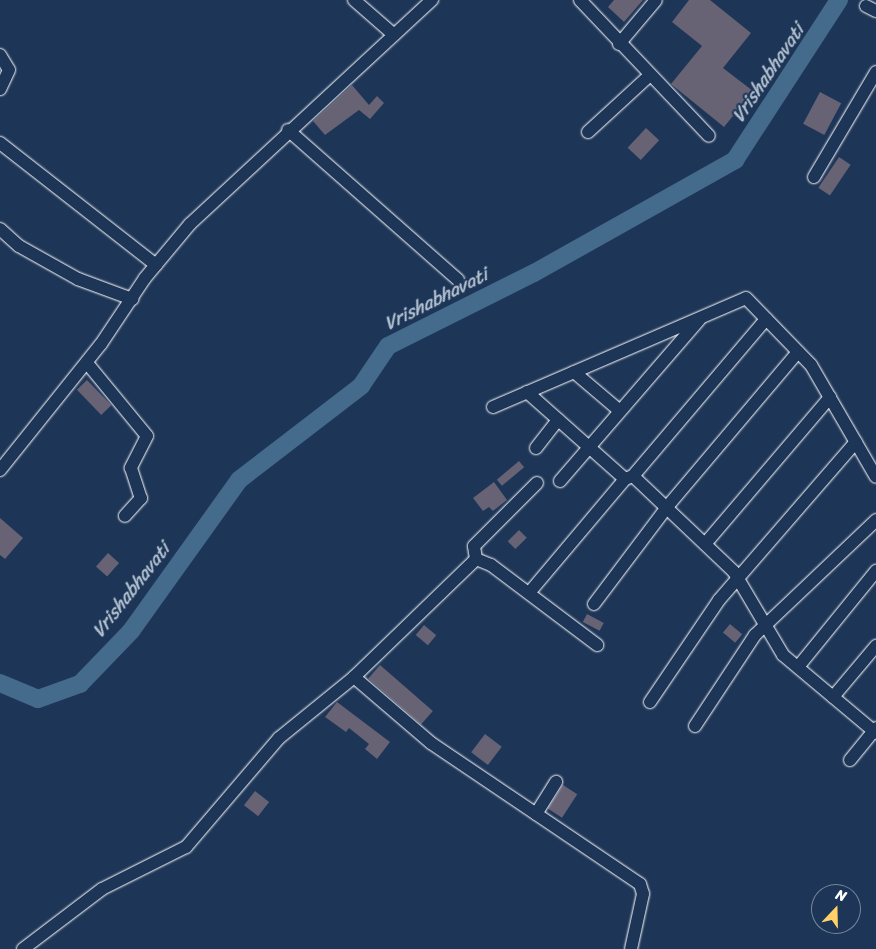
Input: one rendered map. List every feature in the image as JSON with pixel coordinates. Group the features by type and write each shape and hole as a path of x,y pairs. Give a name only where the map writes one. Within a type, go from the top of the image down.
{"street":[{"path":"354,0 393,34"},
{"path":"0,470 86,363 156,265 190,224 288,130 432,0"},
{"path":"580,0 649,76 709,136"},
{"path":"619,44 656,0"},
{"path":"0,55 9,70 0,89"},
{"path":"814,177 876,72"},
{"path":"588,132 649,76"},
{"path":"288,130 458,280"},
{"path":"0,142 156,265"},
{"path":"0,229 19,246 78,279 132,299"},
{"path":"493,407 746,298 798,352 830,397 876,477"},
{"path":"560,481 701,317"},
{"path":"529,593 766,319"},
{"path":"594,604 667,507 798,352"},
{"path":"86,363 147,436 131,468 141,498 125,516"},
{"path":"574,372 620,411"},
{"path":"526,392 589,447 667,507 739,578 777,648 875,731 850,760"},
{"path":"705,544 830,397"},
{"path":"536,448 558,420"},
{"path":"650,702 739,578 856,442"},
{"path":"537,483 474,546 476,560 529,593 597,645"},
{"path":"695,726 765,625 876,520"},
{"path":"23,949 102,889 183,850 276,741 354,677 476,560"},
{"path":"798,667 876,571"},
{"path":"833,697 876,646"},
{"path":"354,677 431,743 640,884 643,894 632,949"},
{"path":"536,814 556,782"}],"building":[{"path":"614,0 643,0 624,22 608,7"},
{"path":"689,0 710,0 751,33 723,68 753,91 724,127 671,84 702,46 672,22"},
{"path":"352,85 369,105 377,96 384,103 370,119 359,110 325,135 313,121"},
{"path":"820,92 841,103 824,135 803,124"},
{"path":"646,128 659,140 641,160 628,148"},
{"path":"839,157 851,165 830,196 818,188"},
{"path":"87,380 111,405 101,415 77,390"},
{"path":"519,461 524,467 502,486 497,480"},
{"path":"494,482 507,500 493,511 489,507 483,511 473,498"},
{"path":"0,518 23,538 5,559 0,555"},
{"path":"519,530 527,538 515,549 508,541"},
{"path":"108,553 119,563 107,576 96,566"},
{"path":"587,614 604,623 600,631 583,622"},
{"path":"730,624 742,634 735,643 723,632"},
{"path":"424,625 436,635 428,645 416,635"},
{"path":"380,665 433,711 421,725 368,679"},
{"path":"337,702 390,742 377,759 365,749 369,744 349,728 346,732 325,717"},
{"path":"485,734 502,747 488,765 471,752"},
{"path":"563,785 577,794 562,818 548,808"},
{"path":"255,791 269,802 258,816 244,805"}],"waterway":[{"name":"Vrishabhavati","path":"0,683 38,699 80,684 131,631 239,480 361,386 388,346 534,273 735,160 839,0"}]}
